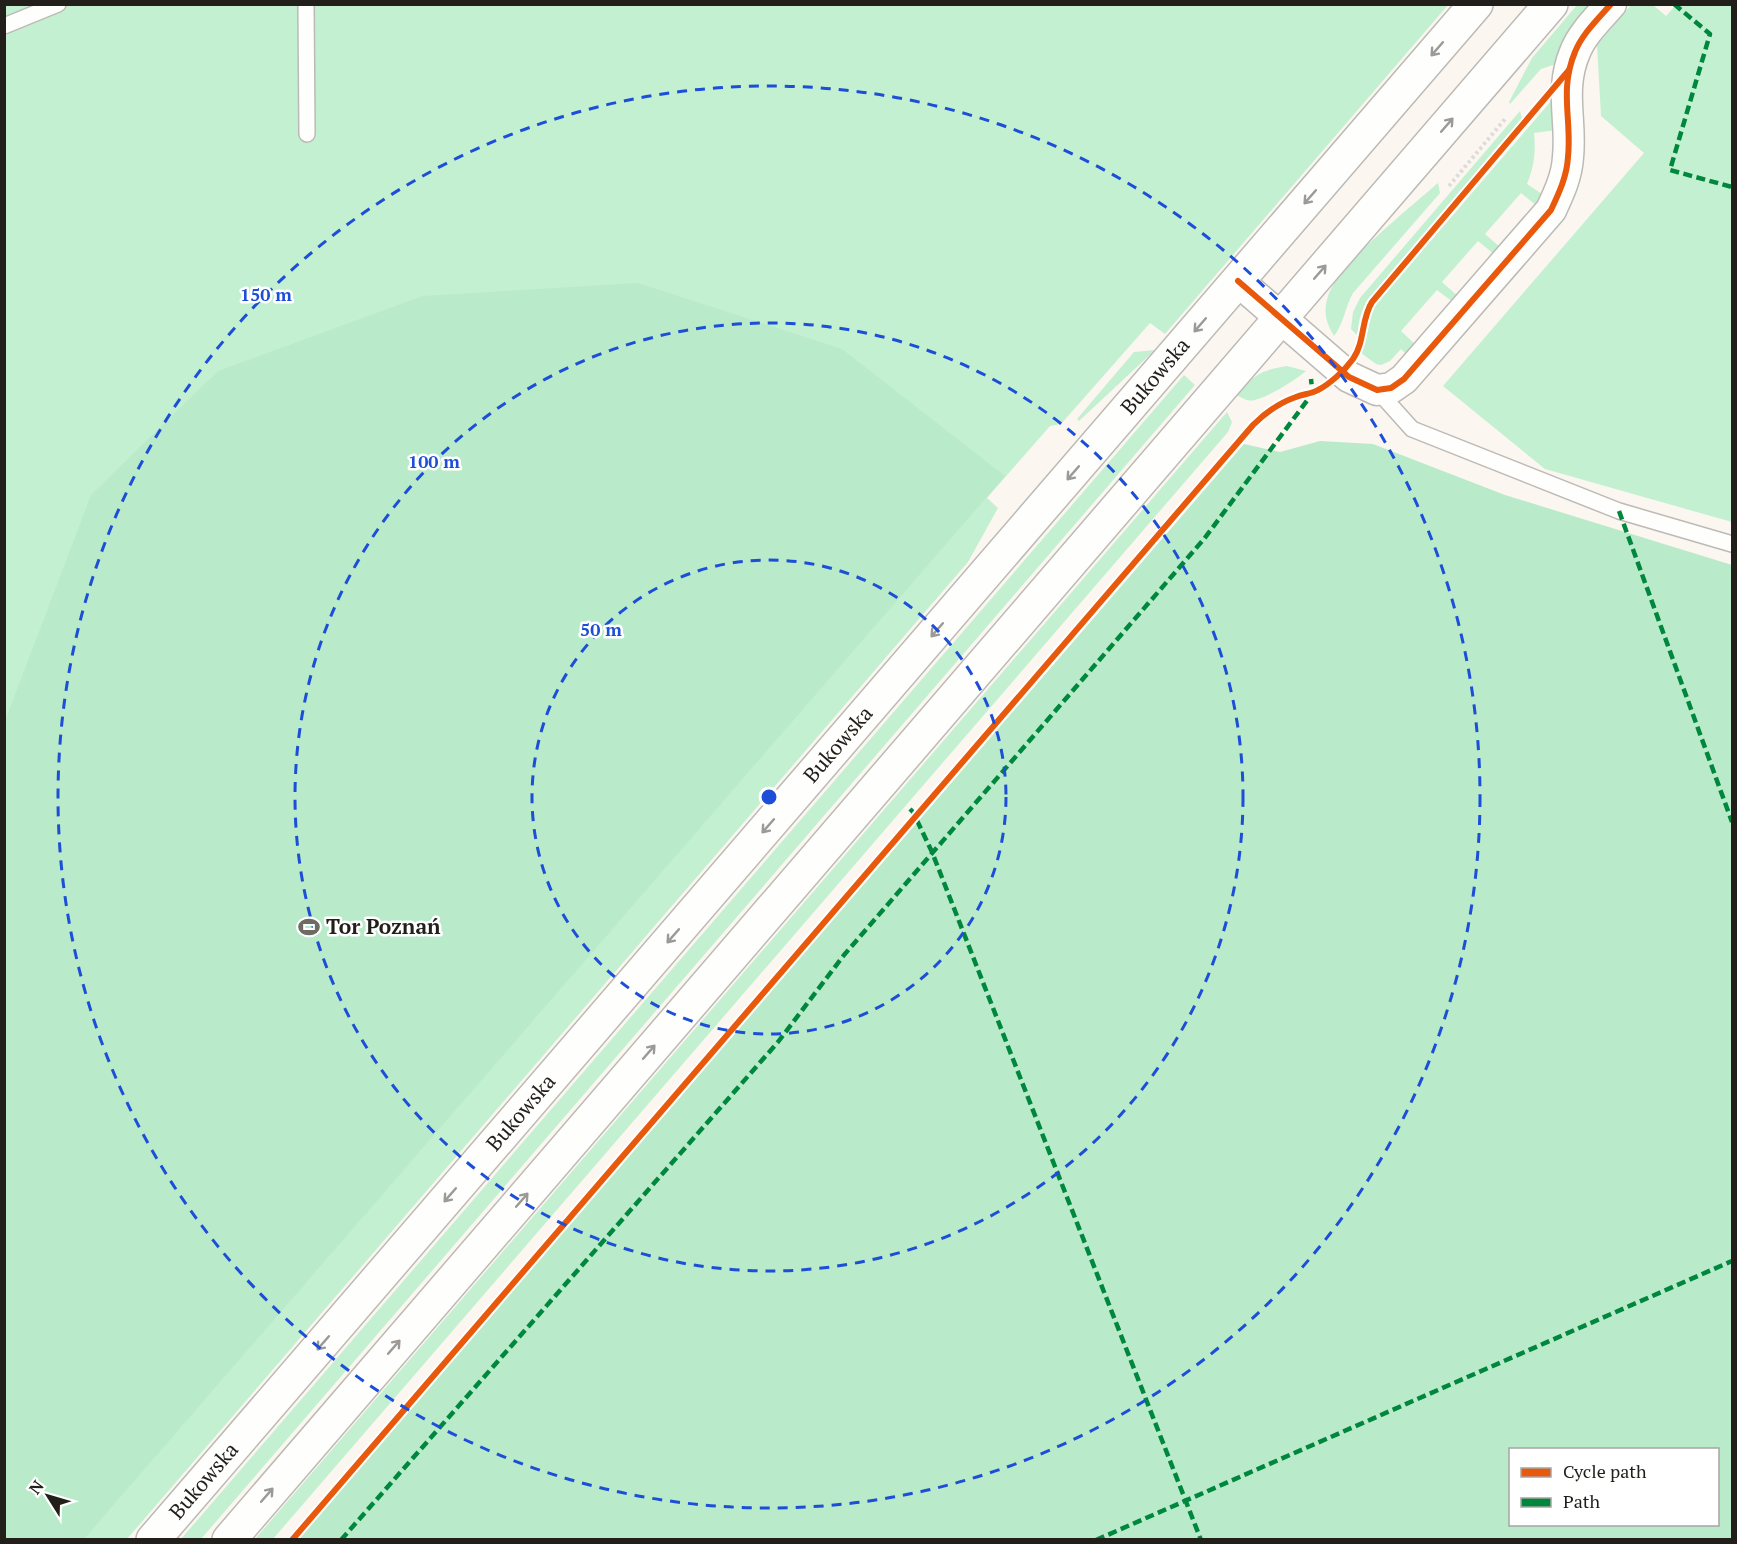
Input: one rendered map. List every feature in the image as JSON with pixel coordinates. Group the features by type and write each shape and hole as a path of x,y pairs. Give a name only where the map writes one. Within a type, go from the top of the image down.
{"main road":[{"name":"Bukowska","path":"153,1539 1476,4"},
{"path":"229,1539 1551,4"}],"street":[{"path":"1238,281 1350,377 1377,390 1391,388 1404,380 1551,210 1561,188 1568,158 1565,89 1569,70 1575,51 1587,32 1611,4"}],"lane":[{"path":"4,26 58,4"},
{"path":"306,4 307,134"},
{"path":"1377,390 1412,429 1619,511 1732,544"}],"path":[{"path":"1449,186 1505,119"}],"green space":[{"name":"Tor Poznań","path":"5,5 1448,5 1165,334 1150,323 1061,424 1050,426 987,498 998,508 968,562 127,1539 5,1540"},
{"path":"1577,5 1594,5 1556,64 1541,69 1510,104 1532,58"},
{"path":"1631,5 1653,5 1666,16 1676,5 1732,5 1732,522 1545,469 1443,386 1644,153 1601,116 1597,45"},
{"path":"1552,100 1556,130 1534,133 1534,159 1527,184 1545,196 1537,206 1521,193 1485,234 1501,248 1495,255 1478,241 1442,282 1459,297 1454,303 1437,290 1401,331 1417,346 1408,356 1401,349 1390,361 1381,365 1376,364 1361,353 1371,312"},
{"path":"1520,111 1522,119 1366,302 1360,317 1357,335 1351,329 1353,312 1360,298"},
{"path":"1438,183 1440,193 1353,293 1334,336 1327,322 1326,302 1334,283 1360,253"},
{"path":"638,283 842,349 1005,476 84,1539 5,1539 5,721 91,495 218,371 423,296"},
{"path":"1155,350 1079,421 1077,419 1134,352"},
{"path":"1287,366 1306,371 1282,388 1261,398 1250,400 1237,395 1259,374"},
{"path":"1184,375 1195,385 201,1539 181,1539"},
{"path":"1227,412 1232,422 1228,432 273,1539 255,1539"},
{"path":"1320,441 1373,444 1505,495 1732,565 1732,1539 298,1539 1244,444 1280,452"}],"marked path":[{"path":"1674,4 1710,34 1670,170 1732,187"},
{"path":"341,1540 778,1042 844,955 1204,539 1309,398 1312,388 1311,379"},
{"path":"1619,511 1732,822"},
{"path":"910,809 932,852 1201,1540"},
{"path":"1096,1540 1732,1261"}],"cycle path":[{"path":"1238,281 1349,377 1377,390 1391,388 1404,379 1551,210 1562,184 1567,164 1569,143 1567,92 1570,66 1582,39 1611,4"},
{"path":"292,1540 1253,425 1267,412 1284,402 1323,387 1350,363 1357,352 1372,302 1569,70"}],"place":[{"name":"Tor Poznań","path":"309,927"}]}
